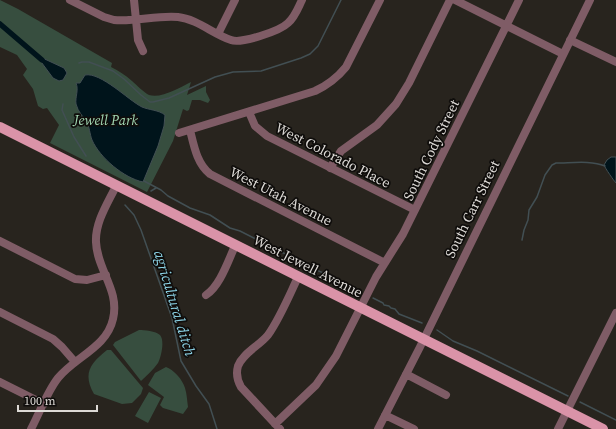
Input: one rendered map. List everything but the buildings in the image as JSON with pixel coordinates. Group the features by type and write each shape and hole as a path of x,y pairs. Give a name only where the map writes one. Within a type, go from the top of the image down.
{"main road":[{"name":"West Jewell Avenue","path":"0,127 603,429"}],"street":[{"path":"70,0 109,19 136,20 180,17 195,22 231,40 240,41 281,28 288,24 293,18 302,0"},
{"path":"134,0 138,40 143,51"},
{"path":"218,34 235,0"},
{"path":"179,133 324,87 335,79 348,62 380,0"},
{"path":"330,168 341,151 377,125 396,104 450,0"},
{"path":"455,0 563,54"},
{"name":"South Cody Street","path":"278,426 324,376 336,356 360,308 415,210 520,0"},
{"name":"South Carr Street","path":"378,429 590,0"},
{"path":"570,40 616,62"},
{"name":"West Colorado Place","path":"249,112 255,126 263,133 415,210"},
{"name":"West Utah Avenue","path":"190,130 200,162 205,170 210,174 385,263"},
{"path":"31,429 58,378 102,340 110,328 114,315 114,302 98,255 96,241 100,220 116,186"},
{"path":"0,241 75,278 87,280 106,275"},
{"path":"206,295 216,285 235,246"},
{"path":"278,426 241,386 238,380 237,370 242,359 260,343 271,329 298,277"},
{"path":"0,312 56,341 65,349 75,362"},
{"path":"558,429 616,313"},
{"path":"406,374 446,394"},
{"path":"0,382 44,404"},
{"path":"385,415 414,429"}],"green space":[{"name":"Jewell Park","path":"0,0 112,63 111,67 124,75 149,95 154,96 165,94 191,82 187,95 206,86 206,92 210,100 208,103 200,100 192,100 189,110 187,111 183,109 173,141 147,192 50,143 59,125 47,108 43,109 38,106 33,89 23,75 27,69 17,55 0,47"},
{"path":"139,330 156,333 160,335 162,341 158,363 141,381 113,345 115,342"},
{"path":"107,350 111,350 143,388 141,394 132,403 122,404 94,394 90,387 90,369 97,359"},
{"path":"166,367 175,372 184,385 188,407 183,414 163,408 160,405 164,397 148,385 155,373"},
{"path":"149,392 161,398 148,423 135,416"}],"water":[{"path":"36,55 64,68 67,73 63,80 59,81 53,78"},
{"path":"85,75 91,75 99,78 142,107 165,115 164,126 158,146 143,182 128,176 113,166 101,154 92,140 88,124 79,112 76,104 76,83 80,83"},
{"path":"611,157 616,157 616,183 604,165"}],"waterway":[{"name":"agricultural ditch","path":"79,63 89,62 113,71 150,102 153,102 169,98 215,77 233,72 261,71 310,54 318,46 341,0"},
{"path":"0,24 42,60"},
{"name":"agricultural ditch","path":"63,104 62,110 74,137 86,156"},
{"path":"522,240 528,220 529,210 537,197 545,175 552,165 556,163 581,162 605,166"},
{"path":"144,181 190,208 210,215 230,228 240,231 361,292"},
{"path":"151,191 156,188"},
{"name":"agricultural ditch","path":"125,205 134,215 141,230 172,318 181,361 209,404 217,429"},
{"path":"373,298 384,305 395,309 399,314 422,323"},
{"path":"437,330 453,341 477,351 568,396"},
{"path":"580,402 616,420"}]}
